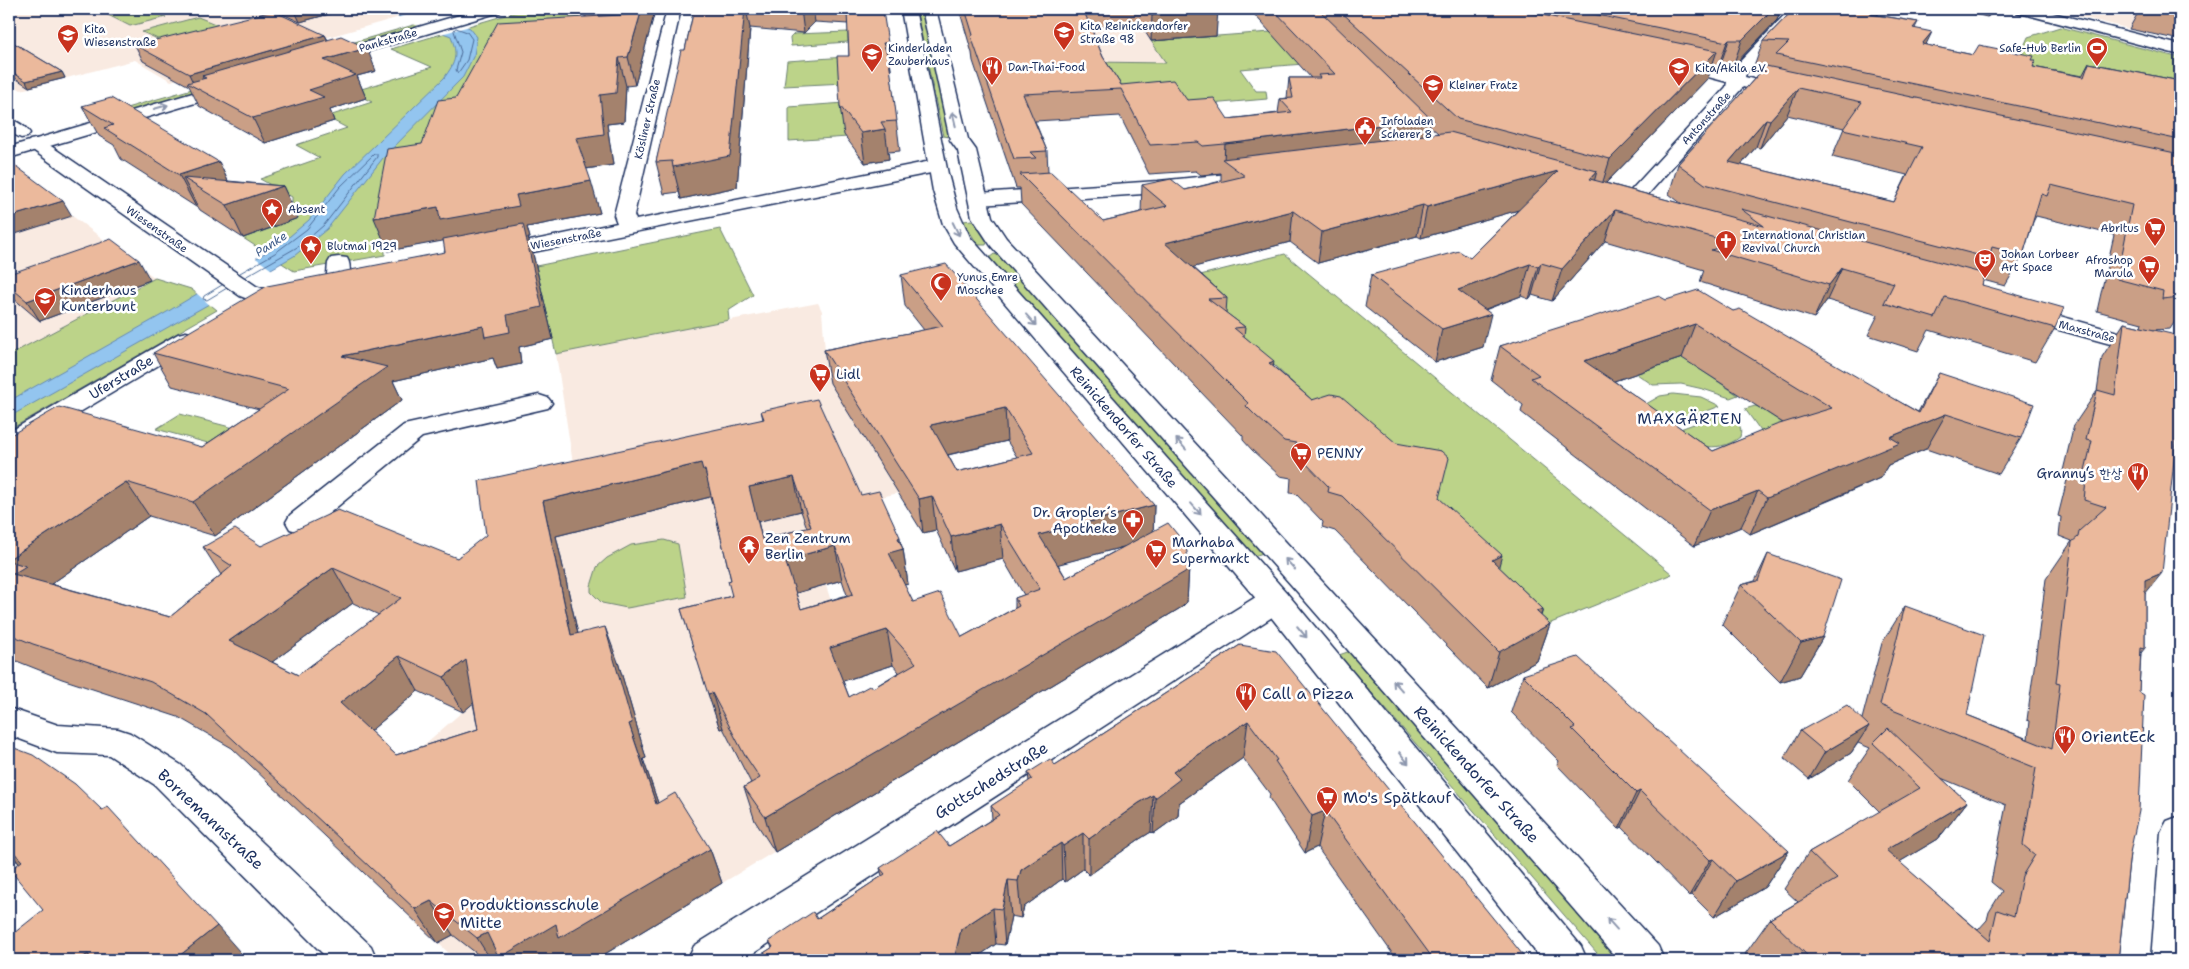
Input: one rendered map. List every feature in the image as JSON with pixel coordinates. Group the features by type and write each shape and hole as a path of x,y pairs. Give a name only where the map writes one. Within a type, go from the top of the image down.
{"main road":[{"name":"Pankstraße","path":"453,14 424,30 318,54 406,23 453,14 495,9"},
{"name":"Kösliner Straße","path":"628,227 624,215 675,9"},
{"name":"Reinickendorfer Straße","path":"908,9 936,166 954,226 972,254 1275,600 1567,960"},
{"name":"Reinickendorfer Straße","path":"929,9 959,140 967,150 984,222 1003,247 1644,960"},
{"name":"Antonstraße","path":"1608,198 1638,207 1734,88 1738,72 1798,9"},
{"path":"2021,9 2180,50"},
{"path":"1655,59 1718,73 1755,86 1804,97"},
{"path":"9,152 107,123 241,77 13,131"},
{"path":"92,113 107,123"},
{"name":"Wiesenstraße","path":"13,131 36,144 221,273 250,298 326,281 360,280"},
{"path":"932,142 959,140"},
{"path":"936,166 971,164"},
{"name":"Wiesenstraße","path":"476,257 936,166"},
{"path":"946,202 979,198 1158,187 1273,175"},
{"path":"972,254 1003,247"},
{"name":"Maxstraße","path":"2005,308 2180,356"},
{"name":"Uferstraße","path":"9,443 202,330"},
{"path":"300,522 414,431 539,403"},
{"path":"1275,600 1311,588"},
{"name":"Gottschedstraße","path":"708,960 1275,600"},
{"name":"Bornemannstraße","path":"9,721 57,740 108,741 118,744 168,775 357,960"},
{"path":"2171,960 2180,832"}],"shaded area":[{"path":"9,9 379,9 400,17 171,81 135,60 21,90 9,82"},
{"path":"2049,9 2131,9 2169,18 2142,32"},
{"name":"Kita Reinickendorfer Straße 98","path":"1142,27 1166,63 973,61 966,34"},
{"name":"Kinderhaus Kunterbunt","path":"31,185 155,278 9,355 9,192"},
{"path":"818,303 822,311 825,351 902,449 919,488 803,516 832,604 808,611 851,719 898,777 595,960 456,960 349,858 382,781 491,687 505,592 578,496 556,354"}],"green space":[{"path":"128,9 150,9 166,17 130,26 106,14"},
{"path":"526,9 565,9 580,14 575,27 385,226 385,255 294,271 243,238 272,228 292,207 292,197 260,179 320,158 296,145 347,128 326,117 372,102 352,92 432,67 391,49"},
{"path":"916,9 923,9 950,137 943,136"},
{"path":"198,17 235,32 178,48 142,32"},
{"path":"417,24 424,27 120,115 116,111"},
{"name":"Safe-Hub Berlin","path":"2060,27 2180,58 2180,111 2011,76 2028,37"},
{"path":"1298,30 1329,62 1240,69 1256,91 1266,91 1267,99 1118,112 1094,62 1166,63 1151,41"},
{"path":"848,32 848,42 791,46 790,38 794,34"},
{"path":"846,57 845,83 784,86 787,61"},
{"path":"845,103 848,137 789,141 789,107"},
{"path":"972,220 987,242 986,245 978,245 963,221"},
{"path":"720,229 753,295 728,311 729,320 556,354 536,266"},
{"path":"994,254 1000,256 1266,552 1254,556 989,258"},
{"path":"1285,254 1672,574 1546,625 1184,279"},
{"path":"155,278 191,289 217,310 9,430 9,355"},
{"path":"1685,357 1738,395 1730,398 1681,384 1653,385 1618,361 1651,368"},
{"path":"1673,394 1701,397 1720,406 1658,430 1646,404 1660,396"},
{"path":"1755,406 1798,433 1763,434 1745,409"},
{"path":"1729,411 1737,420 1741,430 1740,437 1731,443 1722,446 1703,446 1664,435"},
{"path":"180,414 253,433 230,449 156,429"},
{"path":"664,540 678,544 687,597 627,608 602,603 591,592 597,567 607,558 631,545"},
{"path":"1353,650 1629,960 1603,960 1339,655"}],"water":[{"path":"379,9 423,10 470,28 477,37 474,55 463,77 383,158 327,229 294,256 9,417 9,401 167,312 283,242 309,220 345,174 444,78 455,58 455,48 451,36"}],"pier":[{"path":"427,9 470,26 441,34 396,18"},
{"path":"253,256 272,270 211,306 195,292"}],"building":[{"path":"626,9 642,9 628,57 619,58 616,93 600,95 604,134 576,138 591,181 516,195 519,206 440,220 438,207 374,218 387,149 422,144 438,100 456,98 498,22 638,14"},
{"path":"694,9 745,9 730,156 673,167 672,161 656,162 681,50 685,50"},
{"path":"965,9 1083,9 1103,57 1121,85 1173,80 1187,100 1214,98 1228,119 1292,112 1280,99 1293,98 1289,78 1320,78 1318,75 1335,74 1273,9 1318,9 1431,119 1225,144 1203,146 1198,142 1150,145 1121,89 1023,94 1047,151 1030,152 1036,158 1014,159 971,36 973,35"},
{"path":"1147,9 1216,9 1218,11 1152,15"},
{"path":"1338,9 1513,9 1717,51 1610,159 1458,119"},
{"path":"1569,9 1773,9 1742,40 1729,40 1727,42"},
{"path":"1794,9 1873,9 1870,14 1918,22 1913,28 1932,32 1922,44 1973,55 1979,45 2034,56 2032,60 2036,60 2033,67 2084,77 2089,63 2180,81 2180,140 1776,55 1789,42 1763,41"},
{"path":"273,11 325,35 189,74 135,45"},
{"path":"883,11 888,43 883,43 889,59 897,121 881,122 885,129 861,133 840,106 837,56 849,56 847,12"},
{"path":"341,36 367,48 324,60 356,75 309,90 324,97 253,118 187,83 206,78 202,76"},
{"path":"9,40 62,72 26,81 9,70"},
{"path":"1766,66 2180,154 2180,297 2162,299 2163,291 2117,279 2132,205 2051,185 2047,196 2041,194 2023,255 1992,247 1989,258 1705,184 1678,164","holes":["1798,88 1862,102 1843,129 1922,147 1894,202 1729,162 1766,119 1770,120"]},
{"path":"111,98 219,162 179,175 104,128 113,125 82,106"},
{"path":"1450,132 1597,171 1590,179 1764,226 1741,209 1985,274 1982,285 2064,308 2055,328 1945,297 1935,318 1884,303 1894,283 1842,268 1829,285 1711,250 1733,243 1615,210 1562,269 1541,263 1538,267 1530,264 1458,290 1491,314 1442,329 1371,275 1459,251 1470,258 1558,171 1427,207 1423,205 1322,232 1293,211 1165,243 1227,298 1208,299 1245,327 1234,328 1274,361 1269,363 1312,400 1331,394 1341,396 1396,443 1441,451 1449,458 1439,498 1502,555 1492,560 1543,609 1536,611 1550,624 1499,652 1342,496 1328,492 1329,487 1302,459 1294,458 1296,443 1284,441 1256,416 1246,406 1248,403 1020,174 1051,172 1103,221 1167,206 1142,185 1171,179 1185,190 1245,176 1222,159"},
{"path":"9,161 63,201 9,217"},
{"path":"183,178 283,186 227,205"},
{"path":"523,224 542,307 507,315 510,332 485,337 483,326 342,356 387,367 193,502 126,482 9,559 9,519 14,516 9,514 9,436 59,407 202,447 289,389 153,353 267,286 445,252 443,239"},
{"path":"111,239 139,260 27,301 9,286 9,274"},
{"path":"946,264 1154,505 1039,535 1066,578 1168,523 1186,545 1189,567 1185,572 765,817 744,787 760,778 744,754 712,693 708,694 681,609 732,596 728,581 731,580 705,470 703,470 701,463 543,501 571,635 605,627 632,723 629,724 656,804 675,793 710,849 559,938 556,924 499,958 487,933 477,938 431,901 415,909 206,714 151,682 33,644 9,634 9,561 26,566 13,574 170,617 232,566 203,547 235,529 261,546 338,510 457,558 486,535 479,481 764,419 761,411 817,399 861,495 879,491 900,537 898,538 903,549 889,553 913,602 940,593 962,637 1019,606 1015,598 1040,589 1000,524 951,537 932,496 919,499 824,350 943,326 901,275","holes":["1005,408 1033,453 957,472 931,425","794,477 811,527 762,539 749,487","835,546 853,594 801,609 785,560","333,568 401,598 298,675 229,641","887,630 916,663 873,688 871,685 849,697 830,648","399,656 444,677 466,660 478,729 396,755 340,703"]},
{"path":"1698,290 1733,311 1740,309 1919,413 1939,373 2034,404 2021,438 1946,414 1890,437 1900,443 1767,498 1758,491 1710,510 1531,378 1539,375 1500,346 1659,296 1666,300","holes":["1695,324 1832,408 1776,425 1713,451 1584,361"]},
{"path":"2124,323 2180,336 2180,404 2162,573 2145,580 2145,648 2141,647 2139,692 2144,695 2139,811 2130,853 2118,960 1812,960 1770,919 1837,879 1809,852 1920,788 1873,743 1888,728 1967,802 1886,850 1990,941 1997,910 2014,916 2022,876 2035,855 2023,845 2036,768 1880,705 1905,606 1984,635 1967,715 2052,749 2060,684 2056,683 2072,542 2078,537 2079,531 2106,507 2084,500 2086,481 2083,479 2092,441 2086,440 2097,390 2115,395"},
{"path":"1768,554 1841,580 1823,637 1801,643 1741,585 1758,581"},
{"path":"1240,645 1276,651 1527,960 1434,960 1325,811 1312,816 1275,761 1277,760 1248,721 1173,772 1180,779 1155,798 1153,795 1139,803 1089,839 1083,833 1063,846 1061,843 1021,870 1018,881 1008,880 1002,909 993,908 961,929 954,960 753,960 773,947 769,941 813,912 817,919 885,874 880,868 937,831 949,846 999,815 991,806 1032,779 1028,773 1050,759 1055,765"},
{"path":"1578,657 1789,851 1736,881 1713,859 1710,860 1640,791 1636,793 1572,729 1575,727 1523,675"},
{"path":"1847,705 1869,726 1825,752 1800,731"},
{"path":"9,746 33,755 75,784 102,810 108,807 217,926 174,960 92,960 88,954 79,960 9,960 9,937 43,910 10,870 22,861 9,847"}],"tram line":[{"path":"9,10 16,9"}],"place":[{"name":"Kita Reinickendorfer Straße 98","path":"1064,51"},
{"name":"Kita Wiesenstraße","path":"68,54"},
{"name":"Safe-Hub Berlin","path":"2097,67"},
{"name":"Kinderladen Zauberhaus","path":"872,73"},
{"name":"Dan-Thai-Food","path":"992,86"},
{"name":"Kita/Akila e.V.","path":"1679,87"},
{"name":"Kleiner Fratz","path":"1433,104"},
{"name":"Infoladen Scherer 8","path":"1365,146"},
{"name":"Absent","path":"272,228"},
{"name":"Abritus","path":"2155,247"},
{"name":"International Christian Revival Church","path":"1726,260"},
{"name":"Blutmai 1929","path":"311,265"},
{"name":"Johan Lorbeer Art Space","path":"1985,279"},
{"name":"Afroshop Marula","path":"2149,285"},
{"name":"Yunus Emre Moschee","path":"941,302"},
{"name":"Kinderhaus Kunterbunt","path":"45,317"},
{"name":"Lidl","path":"820,393"},
{"name":"PENNY","path":"1301,472"},
{"name":"Granny‘s 한상","path":"2138,492"},
{"name":"Dr. Gropler´s Apotheke","path":"1133,539"},
{"name":"Zen Zentrum Berlin","path":"749,565"},
{"name":"Marhaba Supermarkt","path":"1156,569"},
{"name":"Call a Pizza","path":"1246,712"},
{"name":"OrientEck","path":"2065,755"},
{"name":"Mo's Spätkauf","path":"1327,816"},
{"name":"Produktionsschule Mitte","path":"444,932"}],"district":[{"name":"MAXGÄRTEN","path":"1690,419"}],"water label":[{"name":"Panke","path":"271,244"}]}
